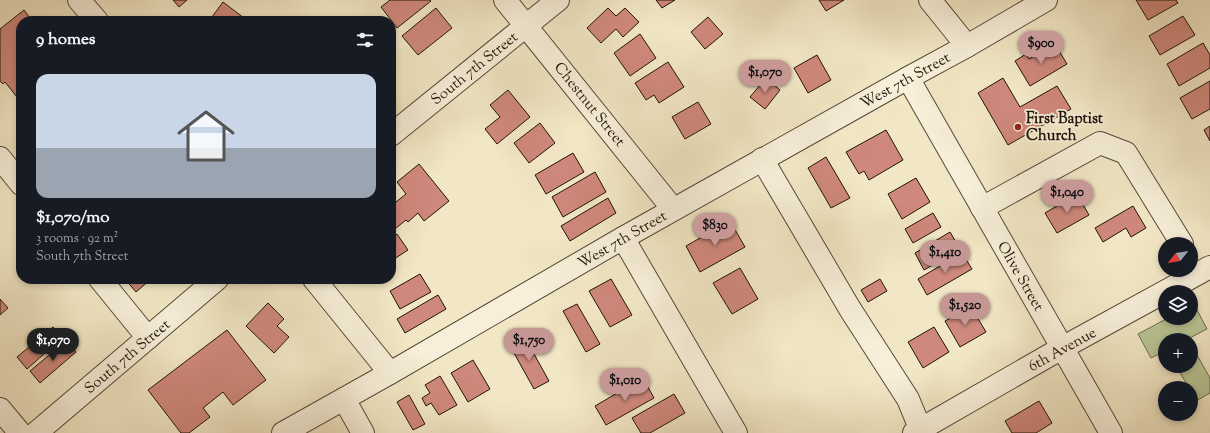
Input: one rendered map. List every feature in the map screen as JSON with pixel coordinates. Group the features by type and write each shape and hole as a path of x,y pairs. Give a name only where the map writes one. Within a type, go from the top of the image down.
{"street":[{"path":"79,0 93,16"},
{"name":"Chestnut Street","path":"505,0 673,210"},
{"name":"South 7th Street","path":"396,132 558,0"},
{"path":"930,0 967,46"},
{"name":"West 7th Street","path":"284,433 762,159 967,46 1046,0"},
{"name":"Olive Street","path":"908,78 1110,433"},
{"path":"982,208 1100,143 1126,153 1178,237"},
{"path":"0,158 16,178"},
{"path":"762,159 850,309 908,399 919,432"},
{"path":"623,238 736,433"},
{"path":"1198,260 1209,270"},
{"name":"6th Avenue","path":"919,432 1062,348 1209,270"},
{"path":"104,284 148,338"},
{"name":"South 7th Street","path":"36,433 211,284"},
{"path":"318,284 390,373"},
{"path":"344,399 363,433"},
{"path":"0,409 20,433"}],"green space":[{"path":"1198,312 1207,329 1198,334 1158,333 1158,354 1151,358 1138,334 1158,323 1158,325 1198,325"},
{"path":"1198,357 1210,378 1210,393 1198,400 1198,381 1185,381 1180,373 1198,373"}],"building":[{"path":"173,0 187,0 179,7"},
{"path":"390,0 431,1 397,28 396,16 388,16 381,7"},
{"path":"656,0 675,0 662,8"},
{"path":"819,0 844,0 826,11"},
{"path":"1136,0 1176,0 1178,3 1148,20"},
{"path":"223,2 241,16 213,16"},
{"path":"436,8 452,28 418,55 402,36"},
{"path":"608,8 616,16 625,8 639,22 623,37 616,29 601,43 587,28"},
{"path":"24,10 28,16 16,16"},
{"path":"16,16 16,96 5,82 3,84 0,81 0,29"},
{"path":"1183,16 1195,35 1160,55 1149,36"},
{"path":"708,17 723,34 705,49 691,32"},
{"path":"640,34 656,58 630,76 614,53"},
{"path":"1203,43 1210,55 1210,68 1179,86 1167,64"},
{"path":"1055,44 1067,64 1030,86 1015,61 1026,54 1029,59"},
{"path":"817,55 831,80 808,93 794,68"},
{"path":"668,62 684,87 659,103 654,95 646,100 635,83"},
{"path":"766,78 780,90 765,109 750,97"},
{"name":"First Baptist Church","path":"1003,78 1020,107 1057,86 1071,109 1008,145 978,93"},
{"path":"1210,81 1210,109 1192,119 1180,98"},
{"path":"508,90 530,117 497,144 485,129 500,117 490,105"},
{"path":"698,102 711,124 685,139 672,117"},
{"path":"540,123 555,143 529,163 514,143"},
{"path":"1210,126 1210,141 1204,130"},
{"path":"886,130 903,160 869,180 864,171 859,174 846,152"},
{"path":"573,153 584,172 546,194 535,175"},
{"path":"826,157 850,198 831,208 808,168"},
{"path":"419,164 449,201 424,221 418,213 408,222 406,220 396,228 396,202 406,194 397,182"},
{"path":"595,172 606,192 563,217 552,197"},
{"path":"916,178 930,202 902,219 888,194"},
{"path":"1077,194 1089,215 1057,233 1045,213"},
{"path":"608,198 616,213 570,241 561,226"},
{"path":"1133,206 1146,228 1131,237 1126,228 1103,242 1095,228"},
{"path":"933,213 941,227 913,243 905,229"},
{"path":"730,221 745,247 700,272 686,246"},
{"path":"950,232 960,249 924,270 915,253"},
{"path":"397,234 408,250 396,258"},
{"path":"962,253 972,269 927,295 918,279"},
{"path":"740,268 758,299 732,314 713,283"},
{"path":"420,274 431,292 400,309 390,291"},
{"path":"611,279 632,315 610,327 589,291"},
{"path":"880,279 887,291 868,302 861,290"},
{"path":"129,284 145,284 136,292"},
{"path":"438,295 446,309 405,333 397,319"},
{"path":"0,299 8,308 0,315"},
{"path":"268,303 284,319 277,326 289,337 274,353 246,326"},
{"path":"577,304 600,344 586,352 563,311"},
{"path":"971,307 986,332 960,347 945,321"},
{"path":"53,327 62,338 27,369 17,357"},
{"path":"934,327 949,352 923,368 908,342"},
{"path":"227,330 266,380 233,405 223,392 203,408 210,417 189,433 181,433 148,390"},
{"path":"524,336 549,381 534,389 509,344"},
{"path":"66,341 76,352 40,383 30,371"},
{"path":"473,360 490,389 468,402 451,373"},
{"path":"440,376 457,405 439,415 431,403 426,406 422,398 430,393 425,385"},
{"path":"643,378 654,398 606,425 595,406"},
{"path":"674,394 685,413 650,433 641,433 632,418"},
{"path":"409,395 425,424 413,430 397,402"},
{"path":"1039,401 1052,423 1036,433 1012,433 1005,421"}],"place":[{"name":"First Baptist Church","path":"1018,127"}]}
